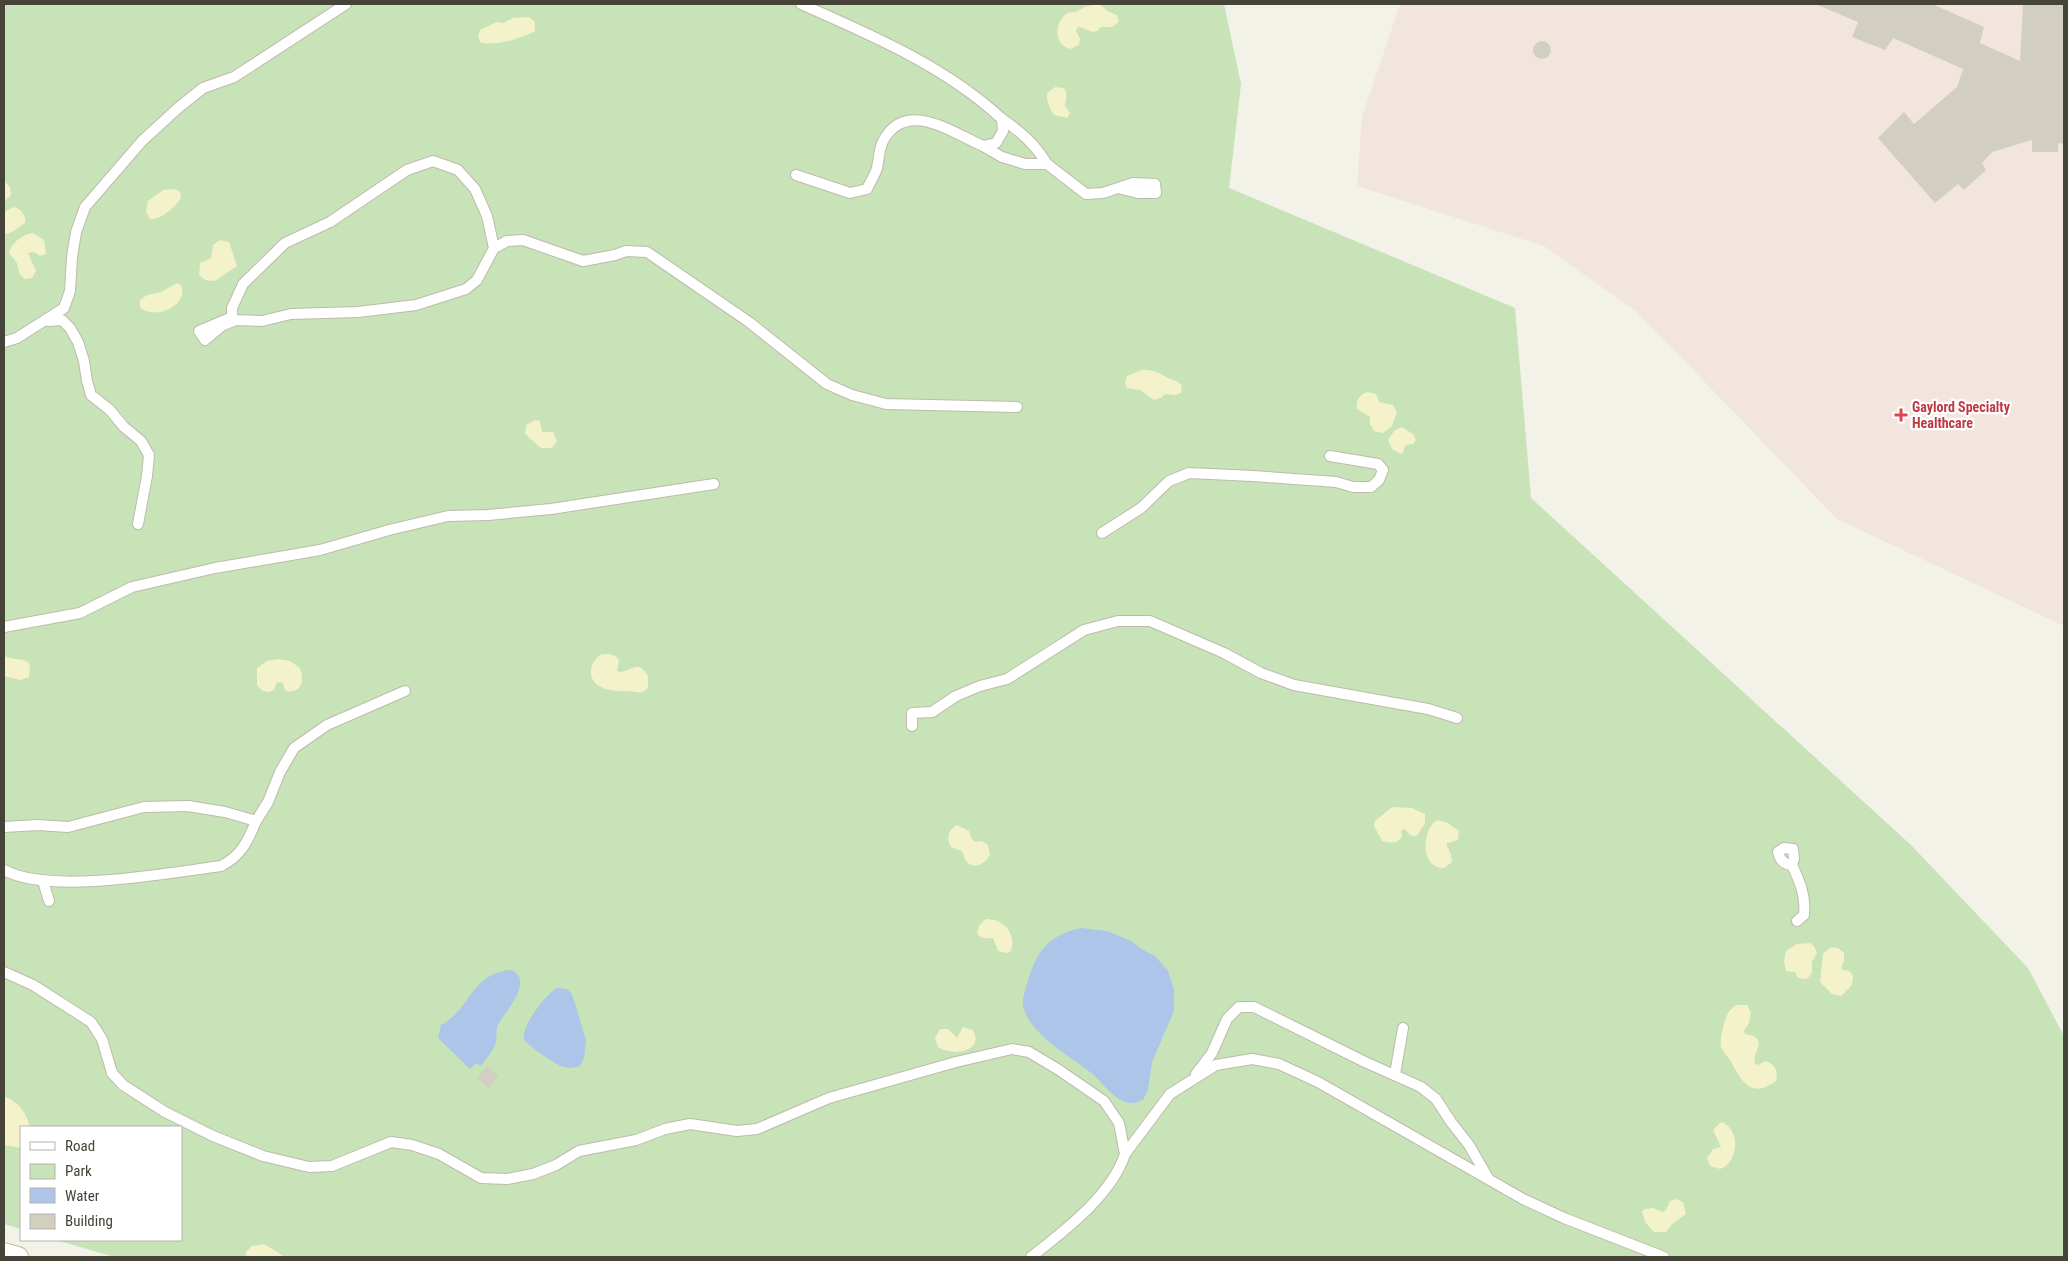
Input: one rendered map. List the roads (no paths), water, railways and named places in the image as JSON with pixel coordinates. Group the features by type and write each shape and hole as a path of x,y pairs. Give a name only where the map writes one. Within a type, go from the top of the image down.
{"street":[{"path":"4,1253 18,1257"}],"lane":[{"path":"138,524 149,455 141,441 124,427 110,410 91,395 84,360 78,342 70,328 64,308 70,291 76,232 85,207 142,141 203,88 234,77 346,4"},
{"path":"801,4 870,35 946,74 1026,135 1040,151 1047,164 1086,194 1103,193 1118,188"},
{"path":"983,146 996,142 1003,131 1002,118"},
{"path":"796,175 850,193 866,189 876,170 883,141 897,124 911,120 932,122 1002,157 1025,164 1047,164"},
{"path":"494,248 488,216 475,189 458,170 433,161 407,170 330,222 285,243 243,284 232,308 232,318 198,331 205,340 223,325 236,320 262,321 291,314 358,312 416,305 466,289 477,280 494,248 507,241 523,240 583,261 626,251 648,252 749,322 827,384 852,395 886,404 1017,407"},
{"path":"4,342 17,338 64,308"},
{"path":"44,321 62,320 70,328"},
{"path":"1102,533 1141,508 1169,481 1189,473 1336,482 1353,487 1371,487 1378,480 1383,470 1378,464 1330,456"},
{"path":"4,627 29,624 80,613 132,587 215,568 320,550 388,530 448,516 488,515 551,509 714,484"},
{"path":"912,726 912,713 932,712 956,696 980,686 1007,679 1084,630 1118,621 1150,621 1224,653 1261,673 1294,684 1419,707 1457,718"},
{"path":"4,870 42,881 80,882 221,866 233,860 246,845 256,821 268,802 280,772 294,748 327,725 405,691"},
{"path":"4,827 38,824 68,827 144,807 188,806 224,812 256,821"},
{"path":"1792,865 1802,886 1805,904 1804,915 1797,921"},
{"path":"42,881 49,901"},
{"path":"4,972 32,984 91,1022 102,1039 112,1073 131,1090 164,1112 213,1136 263,1156 308,1167 332,1166 391,1142 439,1154 481,1178 507,1179 533,1174 556,1165 580,1151 636,1140 665,1129 690,1124 737,1131 758,1129 829,1098 956,1062 1012,1049 1029,1052 1104,1101 1119,1123 1125,1154"},
{"path":"1194,1077 1212,1054 1227,1019 1239,1007 1254,1007 1365,1062 1396,1074 1421,1087 1436,1099 1490,1180"},
{"path":"57,1012 69,1008"},
{"path":"1396,1074 1403,1028"},
{"path":"1031,1257 1094,1204 1122,1165 1125,1154 1170,1094 1194,1077 1216,1065 1252,1059 1279,1064 1318,1082 1490,1180 1564,1218 1664,1257"}],"water":[{"path":"1081,928 1107,931 1131,941 1155,956 1168,971 1174,989 1174,1011 1152,1062 1148,1090 1143,1100 1134,1103 1118,1098 1095,1076 1051,1044 1033,1026 1023,1006 1026,986 1039,954 1052,940 1060,935"},
{"path":"511,970 518,975 520,982 516,997 497,1027 496,1043 493,1049 481,1066 476,1063 470,1069 438,1038 441,1025 459,1010 487,978 497,973"},
{"path":"557,988 567,989 572,994 586,1040 584,1058 580,1066 566,1068 561,1066 547,1058 524,1039 526,1026 535,1011 552,991"}],"place":[{"name":"Gaylord Specialty Healthcare","path":"1901,415"}]}
